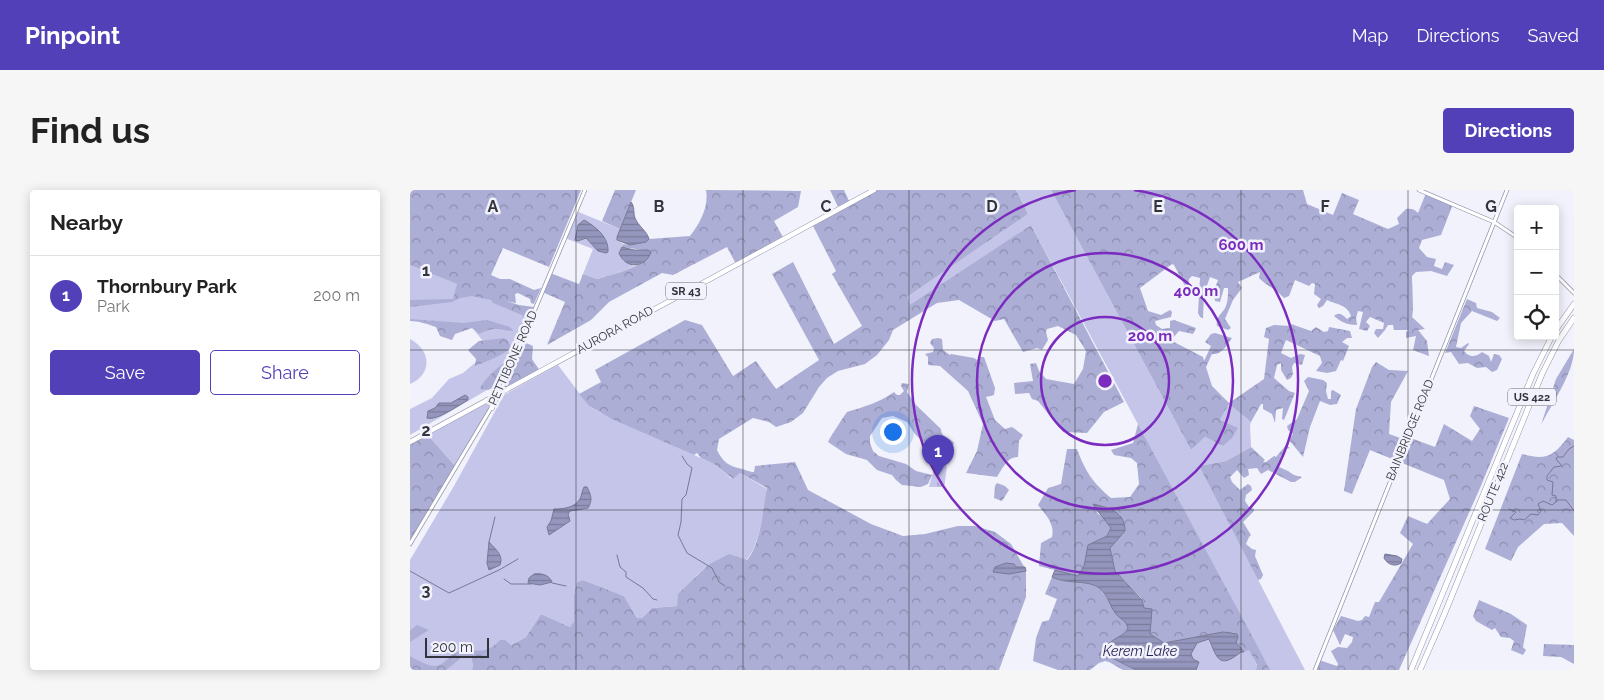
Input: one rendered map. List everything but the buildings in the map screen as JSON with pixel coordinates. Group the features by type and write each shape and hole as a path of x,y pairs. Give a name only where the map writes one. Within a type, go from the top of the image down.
{"highway":[{"path":"1559,325 1574,304"},
{"name":"ROUTE 422","path":"1420,670 1542,374 1559,340 1574,318"},
{"name":"ROUTE 422","path":"1410,670 1533,374 1550,340"}],"main road":[{"name":"AURORA ROAD","path":"410,442 874,190"},
{"path":"487,400 492,402 492,408"}],"street":[{"name":"PETTIBONE ROAD","path":"410,544 500,393 585,190"},
{"path":"1419,190 1494,222 1514,235"},
{"name":"BAINBRIDGE ROAD","path":"1315,670 1507,190"},
{"path":"1559,278 1574,293"}],"green space":[{"path":"410,190 581,190 549,267 503,248 491,275 500,279 510,279 534,290 541,288 534,304 531,303 530,299 518,293 515,294 516,303 506,301 534,307 527,322 522,315 493,303 491,300 472,296 460,298 452,302 410,307 410,300 453,299 457,284 410,265"},
{"path":"615,190 636,190 620,229 602,221"},
{"path":"706,190 801,191 798,207 774,221 784,239 736,264 727,247 673,275 662,273 609,302 591,320 547,345 565,302 542,292 550,273 579,284 583,274 597,279 643,263 643,250 622,247 623,244 630,245 645,242 649,239 690,236 705,209"},
{"path":"830,190 844,190 850,203 874,190 1016,190 1028,214 907,297 910,305 1031,225 1124,402 1104,412 1087,433 1063,432 1038,401 1032,399 1029,393 1015,394 1014,383 1033,381 1030,364 1036,363 1039,371 1046,379 1074,384 1083,369 1086,351 1076,335 1058,326 1047,329 1048,340 1042,350 1037,348 1023,352 1004,319 995,321 959,300 937,303 893,330 889,340 877,355 865,364 838,371 827,378 819,387 803,413 791,422 776,427 769,422 753,418 719,439 717,450 721,458 730,465 754,472 755,466 795,462 808,490 871,524 903,536 925,534 958,526 975,526 995,532 1011,544 1026,570 1026,597 999,670 472,670 471,656 461,658 446,670 410,670 410,656 426,664 438,666 457,652 489,649 500,640 505,640 511,645 526,637 541,614 570,627 574,621 574,595 577,582 583,580 624,596 637,618 642,618 652,608 677,606 678,594 708,565 729,554 747,560 759,535 767,488 740,473 733,479 714,464 701,458 697,453 694,455 612,419 589,406 579,394 601,382 595,370 685,320 702,325 733,376 756,361 776,389 819,360 772,274 793,262 834,344 862,326 832,274 836,271 812,224 839,209"},
{"path":"1016,190 1051,190 1191,450 1205,437 1223,446 1220,420 1229,404 1251,422 1251,447 1226,461 1199,466 1305,670 1270,670 1031,225 910,306 907,297 1028,214"},
{"path":"1051,190 1303,190 1307,204 1333,215 1342,193 1359,200 1353,214 1388,229 1399,224 1397,218 1406,209 1413,209 1418,213 1426,193 1453,204 1441,235 1422,240 1419,248 1427,257 1436,259 1434,266 1442,269 1445,262 1454,265 1447,276 1431,271 1416,272 1412,276 1412,317 1425,329 1418,330 1427,341 1429,356 1413,350 1416,336 1406,338 1406,332 1409,330 1394,330 1393,325 1388,325 1378,338 1374,333 1376,329 1383,329 1384,323 1370,317 1366,322 1370,326 1367,331 1359,329 1363,312 1358,311 1357,325 1353,325 1344,323 1334,316 1341,314 1347,319 1351,316 1347,309 1341,305 1327,300 1319,308 1317,305 1321,299 1314,294 1315,284 1312,283 1309,286 1295,280 1289,296 1284,298 1259,278 1260,272 1238,282 1242,288 1233,300 1225,319 1231,328 1228,330 1217,326 1217,323 1218,317 1227,304 1228,288 1224,288 1220,302 1215,301 1214,291 1218,280 1210,277 1204,294 1203,318 1200,317 1198,313 1200,278 1192,276 1189,279 1187,290 1172,264 1140,288 1148,311 1161,315 1170,310 1172,312 1171,317 1155,321 1156,325 1162,329 1170,328 1170,321 1174,320 1196,328 1193,334 1179,331 1173,338 1174,342 1203,357 1204,361 1211,346 1205,342 1211,334 1215,333 1232,338 1219,353 1212,354 1206,367 1212,386 1229,403 1264,379 1269,339 1264,337 1266,328 1274,325 1291,326 1291,324 1311,331 1316,327 1324,332 1328,331 1329,327 1350,331 1352,338 1347,338 1342,342 1349,346 1343,361 1341,360 1336,371 1327,373 1316,371 1322,363 1320,356 1286,340 1281,353 1291,358 1300,354 1305,355 1302,365 1294,363 1292,367 1293,374 1287,380 1281,370 1281,363 1277,365 1274,378 1289,391 1295,393 1284,420 1282,419 1283,408 1276,410 1275,423 1272,414 1263,409 1263,404 1261,404 1251,422 1229,404 1220,420 1238,428 1232,438 1223,446 1205,437 1191,450"},
{"path":"576,211 620,229 617,240 623,244 619,253 621,258 634,266 597,279 583,274 593,249 565,238"},
{"path":"410,265 533,314 511,358 487,390 410,435 410,409 432,398 449,379 463,373 476,362 486,345 471,326 424,320 410,321"},
{"path":"1467,299 1476,303 1477,308 1492,312 1500,318 1497,321 1472,311 1461,323 1456,347 1461,348 1468,343 1464,351 1468,355 1473,356 1482,352 1489,356 1491,362 1494,354 1499,355 1502,359 1497,370 1492,372 1486,367 1477,368 1468,363 1459,364 1451,352 1445,353"},
{"path":"410,319 464,323 487,320 510,327 513,331 493,329 479,334 472,328 455,334 452,340 440,336 436,327 410,321"},
{"path":"504,338 511,347 499,356 475,366 476,359 468,350 479,341"},
{"path":"410,339 422,349 425,355 426,368 417,380 410,384"},
{"path":"932,339 942,339 943,350 950,355 977,360 979,357 984,357 995,388 994,395 986,397 995,420 1005,429 1012,427 1023,435 1019,441 1018,457 1008,461 997,477 966,473 977,451 983,424 968,391 940,366 928,365 928,357 925,354 933,352 934,348 930,343"},
{"path":"522,341 533,346 532,359 540,371 500,393"},
{"path":"1574,349 1570,368 1562,388 1541,425 1556,379"},
{"path":"1376,362 1389,370 1408,371 1391,402 1389,434 1406,440 1408,437 1435,447 1444,424 1472,441 1480,429 1470,416 1474,406 1509,418 1399,670 1315,670 1319,660 1337,666 1338,664 1331,651 1338,647 1347,648 1352,642 1353,637 1345,634 1340,645 1333,630 1341,616 1358,621 1362,620 1365,616 1369,617 1375,602 1379,602 1413,544 1400,533 1408,516 1427,524 1450,499 1444,480 1370,450 1352,494 1344,491 1356,409 1372,367"},
{"path":"504,363 507,363 497,386 488,390 480,389 487,378"},
{"path":"558,365 589,406 599,412 714,464 732,479 740,473 767,489 761,526 751,553 746,560 708,565 696,576 677,606 652,608 642,618 637,618 624,596 583,580 577,582 574,595 574,621 570,627 541,614 526,637 473,664 472,670 410,670 410,642 416,626 410,630 410,560 454,486 504,395"},
{"path":"1308,377 1323,380 1327,383 1328,399 1331,399 1331,391 1333,390 1341,395 1337,404 1330,405 1320,401 1310,427 1303,457 1289,440 1293,434 1288,430 1287,426 1297,419 1309,391 1304,381"},
{"path":"902,383 909,384 907,392 916,405 941,429 944,436 954,443 951,449 941,456 938,448 922,441 907,422 893,416 882,418 870,436 870,443 873,451 879,456 906,464 916,471 932,475 928,484 921,487 902,485 892,475 877,470 867,460 846,454 828,442 847,412 866,406 894,392 900,395 904,391 901,386"},
{"path":"489,400 492,404 456,467 426,433"},
{"path":"1138,424 1270,670 1256,670 1257,665 1249,650 1244,652 1236,641 1237,634 1223,632 1164,643 1150,634 1142,599 1115,571 1110,547 1125,531 1120,515 1102,506 1097,513 1104,518 1111,528 1107,536 1088,545 1084,566 1078,576 1039,566 1041,543 1052,537 1053,532 1049,520 1038,505 1048,488 1061,484 1067,449 1077,449 1090,476 1111,498 1130,497 1139,484 1137,463 1131,458 1114,455 1111,450 1133,443"},
{"path":"426,433 456,467 410,542 410,442"},
{"path":"1568,437 1574,440 1574,536 1562,523 1544,524 1518,547 1511,561 1485,549 1522,454 1537,457 1549,455 1554,453"},
{"path":"1286,445 1290,448 1286,449 1281,456 1279,467 1302,477 1295,482 1291,482 1268,470 1261,474 1257,468 1248,469 1249,475 1244,478 1237,470 1230,477 1240,490 1248,484 1251,486 1252,490 1246,495 1245,501 1254,511 1243,522 1251,535 1246,544 1256,550 1255,556 1263,575 1258,580 1199,466 1226,461 1251,447 1265,460 1263,462 1266,462 1274,456 1276,457"},
{"path":"936,461 945,464 947,467 944,487 929,487"},
{"path":"997,483 1009,490 1002,501 994,498"},
{"path":"1052,577 1064,581 1090,584 1100,589 1121,618 1126,621 1128,628 1104,647 1110,657 1136,670 1123,670 1105,661 1090,670 1058,670 1033,661 1036,638 1042,622 1049,620 1057,599 1045,594"},
{"path":"1479,600 1511,614 1527,625 1523,647 1526,650 1523,655 1511,650 1514,641 1510,638 1501,637 1495,628 1492,630 1476,621 1473,616"},
{"path":"417,625 429,630 410,642 410,630"},
{"path":"1209,639 1212,646 1235,657 1249,649 1257,666 1256,670 1196,670 1199,662 1193,659 1191,654 1197,643"},
{"path":"1544,644 1574,645 1574,664 1561,657 1543,656"}],"water":[{"path":"631,202 636,221 649,239 646,242 630,245 617,240 617,237"},
{"path":"584,220 597,229 604,237 608,252 598,251 586,238 578,241 575,240 578,225"},
{"path":"622,247 651,252 644,262 635,265 626,262 622,258 619,253"},
{"path":"465,395 468,397 468,400 454,409 436,417 427,418 428,411 435,408 439,403 451,403"},
{"path":"584,487 587,487 591,498 588,508 570,511 568,514 570,521 549,535 547,527 551,521 554,509 572,506 578,502"},
{"name":"Kerem Lake","path":"1093,504 1111,509 1122,519 1125,531 1110,548 1115,571 1142,600 1144,608 1152,609 1150,634 1164,643 1223,632 1237,634 1236,642 1244,652 1223,661 1214,652 1209,639 1197,643 1191,654 1193,659 1199,662 1196,670 1136,670 1110,657 1099,655 1107,645 1126,631 1128,628 1126,623 1116,614 1106,595 1099,588 1087,583 1059,580 1052,577 1055,570 1078,576 1084,566 1088,545 1107,536 1111,528"},
{"path":"489,542 498,552 501,561 500,565 489,570 487,563"},
{"path":"1385,554 1397,556 1402,559 1401,563 1396,565 1390,564 1384,558"},
{"path":"1006,563 1014,564 1016,567 1025,567 1026,571 1009,574 993,572 995,567"},
{"path":"534,574 545,575 552,582 540,585 528,583 529,578"}],"waterway":[{"path":"1556,502 1556,496 1552,495 1553,482 1547,480 1547,476 1554,467 1562,466 1556,459 1557,457 1563,457 1574,446"},
{"path":"682,456 692,468 686,495 682,499 681,522 678,535 687,553 712,568 719,582 725,586"},
{"path":"1509,509 1516,512 1510,518 1514,520 1524,520 1531,514 1538,515 1541,511 1538,504 1543,501 1552,505 1558,500 1566,500 1574,511"},
{"path":"489,542 495,517"},
{"path":"617,555 620,567 626,572 626,577 643,588 653,599 657,600"},
{"path":"410,571 449,593 518,559"},
{"path":"504,579 511,584 531,584"},
{"path":"552,583 566,586"}],"place":[{"name":"Thornbury Park","path":"938,476"}]}
